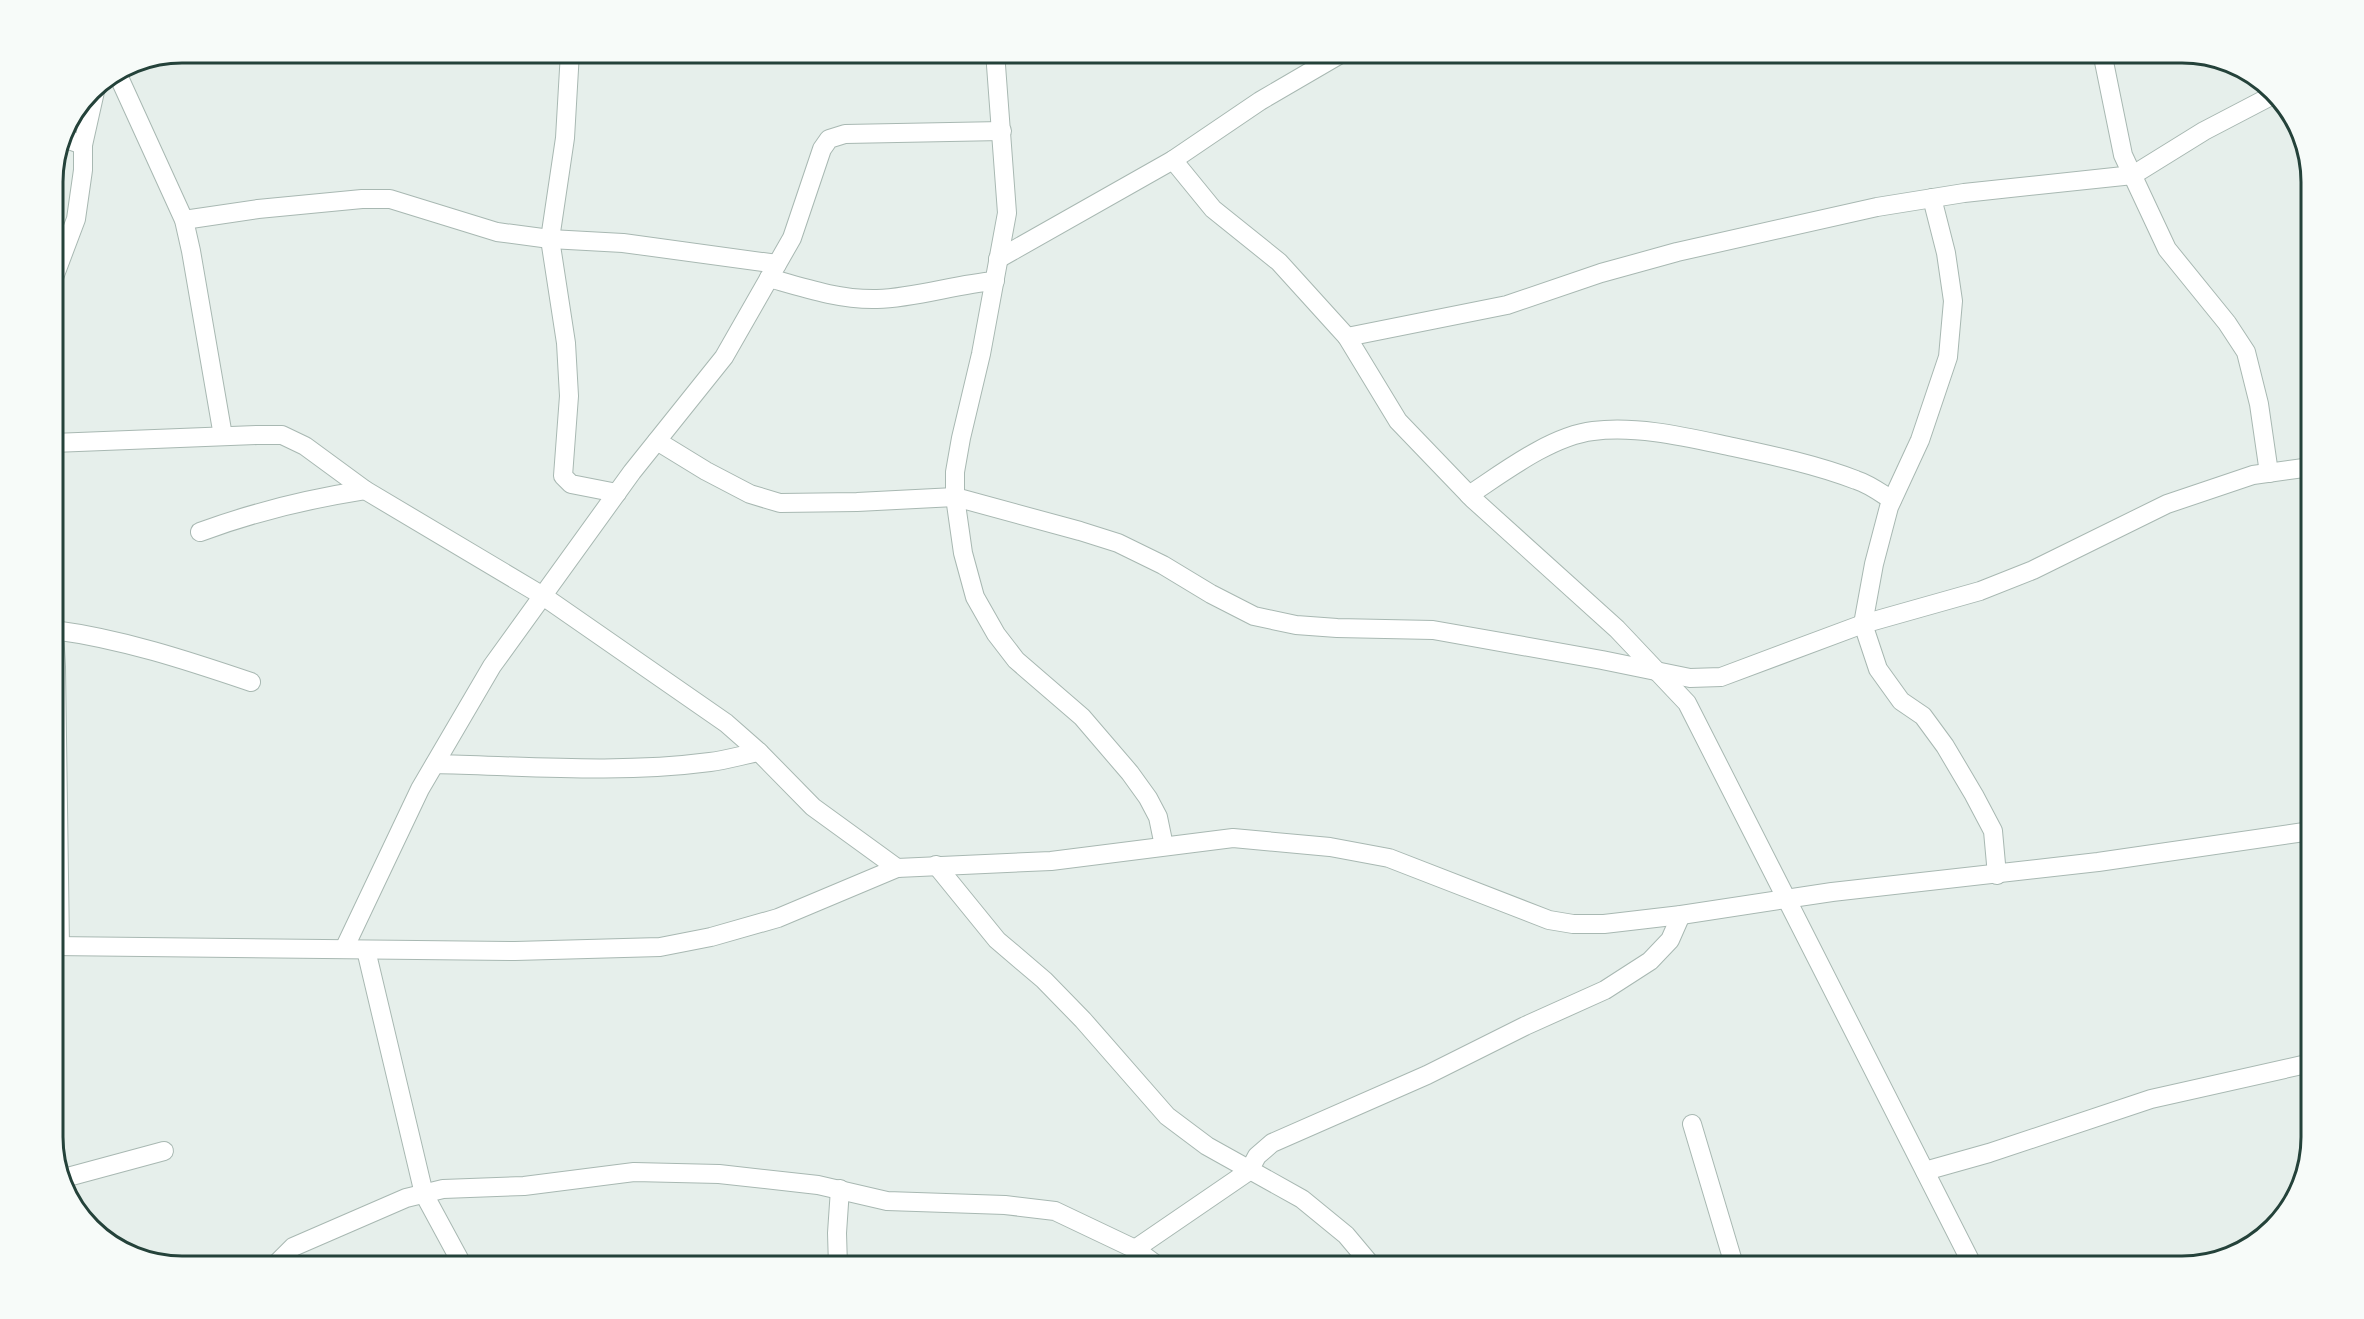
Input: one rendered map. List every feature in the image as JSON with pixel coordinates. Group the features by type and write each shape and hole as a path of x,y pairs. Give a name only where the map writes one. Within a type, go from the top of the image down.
{"street":[{"path":"569,63 564,138 550,239 567,354 569,396 563,476 571,484 617,493"},
{"path":"996,63 1007,213 981,354 955,472 955,497 963,553 975,597 996,634 1016,660 1082,717 1130,773 1158,817 1164,846"},
{"path":"998,259 1173,160 1260,100 1325,63"},
{"path":"2104,63 2123,155 2167,249 2227,323 2246,352 2259,404 2269,473"},
{"path":"121,81 184,220 223,436"},
{"path":"1347,337 1507,305 1601,273 1698,247 1877,207 2016,186 2062,184 2133,175 2204,131 2266,98"},
{"path":"63,253 76,219 83,170 83,145 92,105"},
{"path":"344,949 420,789 492,666 617,493 724,357 792,238 822,149 829,139 844,134 1002,131"},
{"path":"71,141 83,145"},
{"path":"1173,160 1213,209 1279,262 1347,337 1398,421 1469,495 1617,629 1687,703 1968,1256"},
{"path":"1932,198 1946,253 1953,302 1948,357 1920,440 1892,500 1874,564 1863,624 1878,669 1901,701 1923,716 1945,746 1974,795 1993,831 1997,875"},
{"path":"184,220 258,209 362,199 390,199 497,232 550,239 623,243 773,271 857,299 897,297 970,283 995,281"},
{"path":"1469,495 1516,465 1568,438 1593,431 1622,430 1677,435 1790,460 1858,480 1892,500"},
{"path":"63,443 282,435 305,446 365,490 543,596 726,723 759,752 813,807 897,868"},
{"path":"657,441 706,471 750,494 780,503 846,503 955,497 1118,543 1163,565 1211,594 1254,616 1296,625 1433,630 1690,678 1721,678 1863,624 1980,591 2033,570 2168,504 2253,475 2301,468"},
{"path":"200,532 245,515 310,498 365,490"},
{"path":"63,625 175,656 250,682"},
{"path":"435,764 590,768 656,766 710,762 759,752"},
{"path":"63,946 515,951 660,947 711,937 778,918 897,868 1051,861 1233,838 1330,847 1389,858 1550,920 1573,924 1604,924 1681,915 1786,898 1997,875 2301,833"},
{"path":"936,865 998,940 1044,980 1083,1020 1167,1116 1207,1146 1302,1199 1346,1235 1364,1256"},
{"path":"1135,1249 1250,1171 1257,1156 1272,1143 1427,1075 1605,990 1650,961 1670,940 1681,915"},
{"path":"366,950 423,1194 457,1256"},
{"path":"1925,1171 2151,1099 2301,1065"},
{"path":"1692,1124 1731,1256"},
{"path":"70,1176 164,1151"},
{"path":"284,1256 293,1247 406,1198 443,1190 524,1186 634,1172 718,1174 840,1190 887,1201 1005,1205 1055,1211 1135,1249 1144,1256"},
{"path":"838,1256 840,1190"}]}
